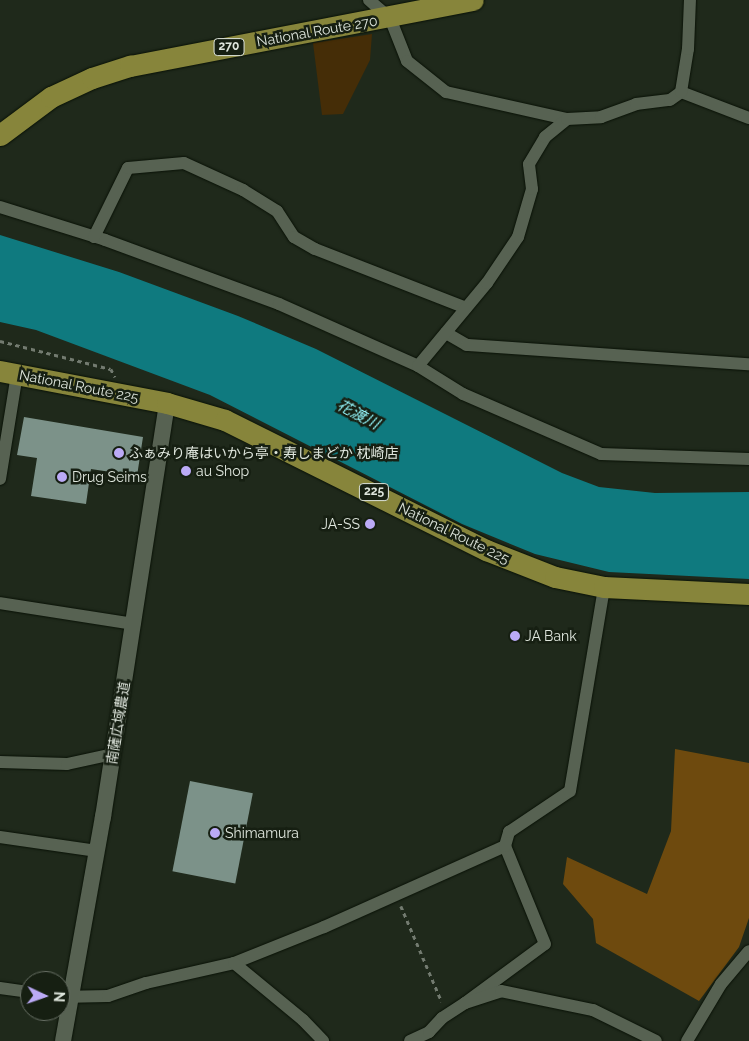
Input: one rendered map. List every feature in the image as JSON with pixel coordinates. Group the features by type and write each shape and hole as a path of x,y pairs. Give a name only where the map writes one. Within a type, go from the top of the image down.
{"highway":[{"name":"National Route 270","path":"0,135 51,97 92,78 130,66 390,18 473,0"},
{"name":"National Route 225","path":"6,373 168,404 250,431 522,566 604,587 749,594"}],"street":[{"path":"368,0 390,18 407,61 446,92 567,119 601,117 636,104 670,100 680,92 688,49 690,0"},
{"path":"680,92 749,118"},
{"path":"418,366 466,308 518,237 532,189 530,164 545,137 567,119"},
{"path":"94,237 128,168 184,163 243,190 277,211 294,237 315,249 466,308"},
{"path":"0,207 94,237 279,304 418,366 463,394 601,454 749,460"},
{"path":"446,332 467,345 749,364"},
{"path":"0,479 6,373"},
{"name":"南薩広域農道","path":"70,979 97,851 114,754 168,404"},
{"path":"410,1041 428,1032 447,1014 466,1003 544,944 505,846 509,832 570,791 604,587"},
{"path":"0,603 134,624"},
{"path":"0,762 67,764 114,754"},
{"path":"0,838 97,851"},
{"path":"70,998 108,996 146,983 234,963 324,927 396,893 505,846"},
{"path":"687,1041 721,984 749,951"},
{"path":"234,963 303,1020 322,1041"},
{"path":"0,988 20,991"},
{"path":"466,1003 501,991 534,996 593,1010 656,1041"},
{"name":"南薩広域農道","path":"62,1041 64,1021"}],"path":[{"path":"0,341 111,369 125,395"},
{"path":"396,893 447,1014"}],"shaded area":[{"path":"372,34 370,60 343,114 322,115 313,43"},
{"path":"675,749 749,763 749,918 739,947 699,1001 596,943 593,919 563,884 567,857 647,894 671,831"}],"water":[{"name":"花渡川","path":"0,235 119,272 238,316 316,349 562,473 599,487 655,493 749,492 749,579 609,572 535,554 462,524 210,395 36,330 0,322"}],"building":[{"name":"Drug Seims","path":"24,417 143,437 137,476 91,469 86,504 31,496 37,458 17,455"},
{"name":"Shimamura","path":"190,781 253,793 235,884 172,871"}],"place":[{"name":"ふぁみり庵はいから亭・寿しまどか 枕崎店","path":"119,453"},
{"name":"au Shop","path":"186,471"},
{"name":"Drug Seims","path":"62,477"},
{"name":"JA-SS","path":"370,524"},
{"name":"JA Bank","path":"515,636"},
{"name":"Shimamura","path":"215,833"}]}
